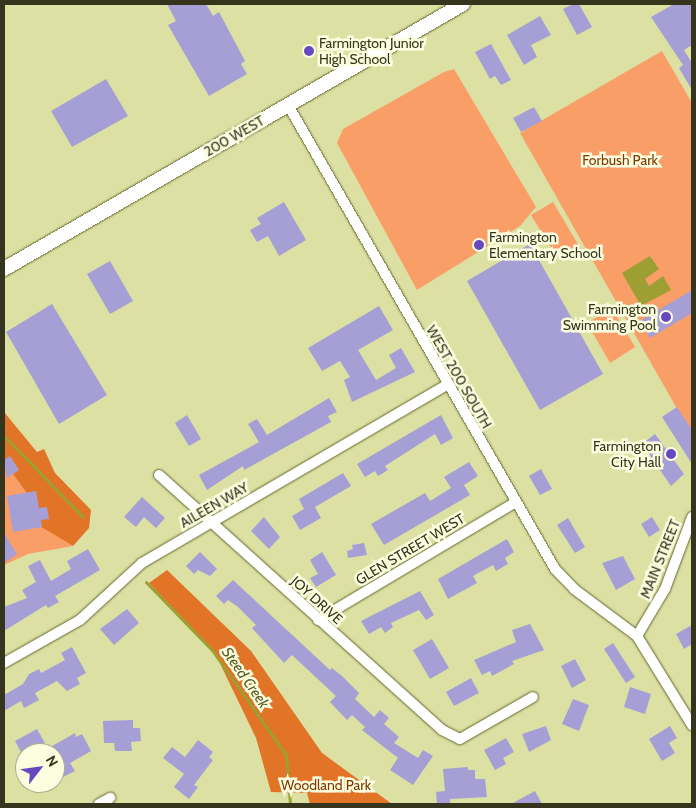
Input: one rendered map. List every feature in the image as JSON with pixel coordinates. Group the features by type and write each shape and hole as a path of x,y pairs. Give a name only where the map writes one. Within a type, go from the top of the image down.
{"main road":[{"name":"200 WEST","path":"4,269 463,4"}],"street":[{"name":"WEST 200 SOUTH","path":"288,105 555,569 574,589 637,636"},
{"name":"AILEEN WAY","path":"4,663 80,620 142,563 448,384"},
{"name":"JOY DRIVE","path":"159,476 442,730 460,739 533,697"},
{"name":"GLEN STREET WEST","path":"318,620 516,502"},
{"name":"MAIN STREET","path":"637,636 665,589 692,516"},
{"path":"637,636 692,725"},
{"path":"98,804 110,798"}],"green space":[{"name":"Forbush Park","path":"662,51 692,103 692,435 520,133"},
{"path":"454,69 536,207 520,226 417,290 337,143 343,129 444,72"},
{"path":"553,202 582,251 571,257 552,250 531,215"},
{"path":"612,308 635,347 610,363 587,323"},
{"path":"4,412 37,452 44,449 55,473 91,510 89,528 73,546 41,527 26,492 4,462"},
{"path":"4,462 26,492 41,527 73,546 28,554 4,565"},
{"name":"Woodland Park","path":"167,570 251,651 322,753 392,804 310,804 307,793 271,792 256,738 214,651 149,583"}],"shaded area":[{"path":"650,256 659,269 645,279 649,286 663,276 671,290 641,306 622,273"}],"building":[{"path":"167,4 206,4 213,16 219,12 245,61 241,64 247,74 209,96 168,25 176,21"},
{"path":"573,4 579,4 592,27 577,35 563,9"},
{"path":"674,4 692,4 692,45 684,50 692,63 692,90 679,68 683,65 651,17"},
{"path":"540,16 551,35 531,45 537,57 524,65 507,35"},
{"path":"491,44 511,80 501,85 495,76 490,79 475,52"},
{"path":"106,79 128,116 72,147 51,111"},
{"path":"534,107 542,121 521,132 513,118"},
{"path":"284,202 306,240 279,256 268,236 257,242 250,230 261,224 257,218"},
{"path":"530,244 603,374 540,410 467,281"},
{"path":"110,261 133,301 110,314 87,274"},
{"name":"Farmington Swimming Pool","path":"692,290 692,313 650,338 640,321"},
{"path":"52,304 107,395 59,424 6,332"},
{"path":"379,306 393,330 358,350 376,380 396,368 389,355 401,348 415,372 352,402 344,380 350,377 340,361 322,371 308,348"},
{"path":"329,398 337,412 328,416 331,422 244,470 243,466 207,490 199,475 259,442 248,424 257,419 267,435"},
{"path":"677,407 692,430 692,464 662,417"},
{"path":"187,415 201,439 189,446 175,423"},
{"path":"441,415 453,438 441,445 435,434 385,466 388,470 378,476 375,471 365,477 357,464"},
{"path":"655,434 684,474 671,486 642,444"},
{"path":"10,456 19,470 7,478 4,460"},
{"path":"469,462 478,476 464,485 470,495 384,545 371,524 425,493 430,501 451,488 444,477"},
{"path":"541,469 552,489 540,495 529,476"},
{"path":"343,473 351,486 315,507 321,518 300,530 292,516 304,509 299,499"},
{"path":"36,491 39,508 47,507 49,519 41,520 42,527 13,532 7,496"},
{"path":"142,497 165,518 156,528 144,517 136,527 124,517"},
{"path":"264,517 280,537 269,549 251,531"},
{"path":"652,517 660,530 649,537 641,524"},
{"path":"568,518 585,547 575,553 557,525"},
{"path":"4,533 17,554 4,563"},
{"path":"507,539 514,552 505,558 508,564 496,571 493,565 473,576 477,583 448,599 438,579"},
{"path":"364,543 367,555 348,558 347,551 353,549 352,545"},
{"path":"88,549 100,570 55,596 59,602 48,608 46,605 4,631 4,607 27,598 22,590 36,582 28,566 40,560 51,581 71,569 67,561"},
{"path":"200,552 217,569 210,576 198,570 194,574 186,566"},
{"path":"322,552 336,575 316,587 310,578 318,574 310,560"},
{"path":"623,556 635,579 616,590 602,563"},
{"path":"233,580 330,670 332,668 342,676 359,693 355,699 374,717 380,710 389,718 384,724 399,737 394,743 418,758 423,750 433,756 413,785 390,770 398,758 362,730 365,727 352,715 347,720 330,702 336,696 292,655 284,663 252,628 256,625 238,607 228,600 224,604 216,596"},
{"path":"420,591 434,615 426,620 419,610 391,623 393,627 385,633 381,627 369,634 361,621"},
{"path":"127,609 139,623 114,645 100,629"},
{"path":"530,624 544,650 512,661 514,664 492,676 490,671 482,675 474,660 516,642 512,630"},
{"path":"692,625 692,644 684,649 676,634"},
{"path":"432,639 449,668 430,679 413,650"},
{"path":"613,643 635,677 626,683 604,649"},
{"path":"72,647 86,673 77,678 80,684 67,691 57,681 35,693 39,700 24,708 21,701 4,711 4,695 23,684 29,674 39,669 41,673 65,660 61,653"},
{"path":"575,659 586,680 572,688 561,666"},
{"path":"471,678 479,693 454,706 446,692"},
{"path":"630,687 651,694 645,714 624,707"},
{"path":"573,699 589,705 579,731 562,724"},
{"path":"133,720 133,728 140,728 141,741 131,742 132,751 115,751 114,743 104,743 103,721"},
{"path":"546,726 551,740 529,752 522,734"},
{"path":"670,726 677,738 669,743 675,753 662,761 649,739"},
{"path":"37,729 45,743 16,743 15,741"},
{"path":"75,733 76,737 82,734 91,751 70,763 75,771 65,776 65,743 58,743"},
{"path":"506,738 514,752 503,758 506,764 495,770 484,750"},
{"path":"198,740 213,752 209,757 213,760 194,785 198,787 189,799 174,787 184,774 163,758 172,747 185,757"},
{"path":"468,767 468,770 475,770 475,779 485,779 487,797 450,799 450,804 437,804 436,792 445,791 443,769"},
{"path":"535,791 542,804 511,804"}],"waterway":[{"name":"Steed Creek","path":"4,436 83,517"},
{"name":"Steed Creek","path":"146,582 212,650 286,755 290,804"}],"place":[{"name":"Farmington Junior High School","path":"309,51"},
{"name":"Farmington Elementary School","path":"479,245"},
{"name":"Farmington Swimming Pool","path":"666,317"},
{"name":"Farmington City Hall","path":"671,454"}]}
